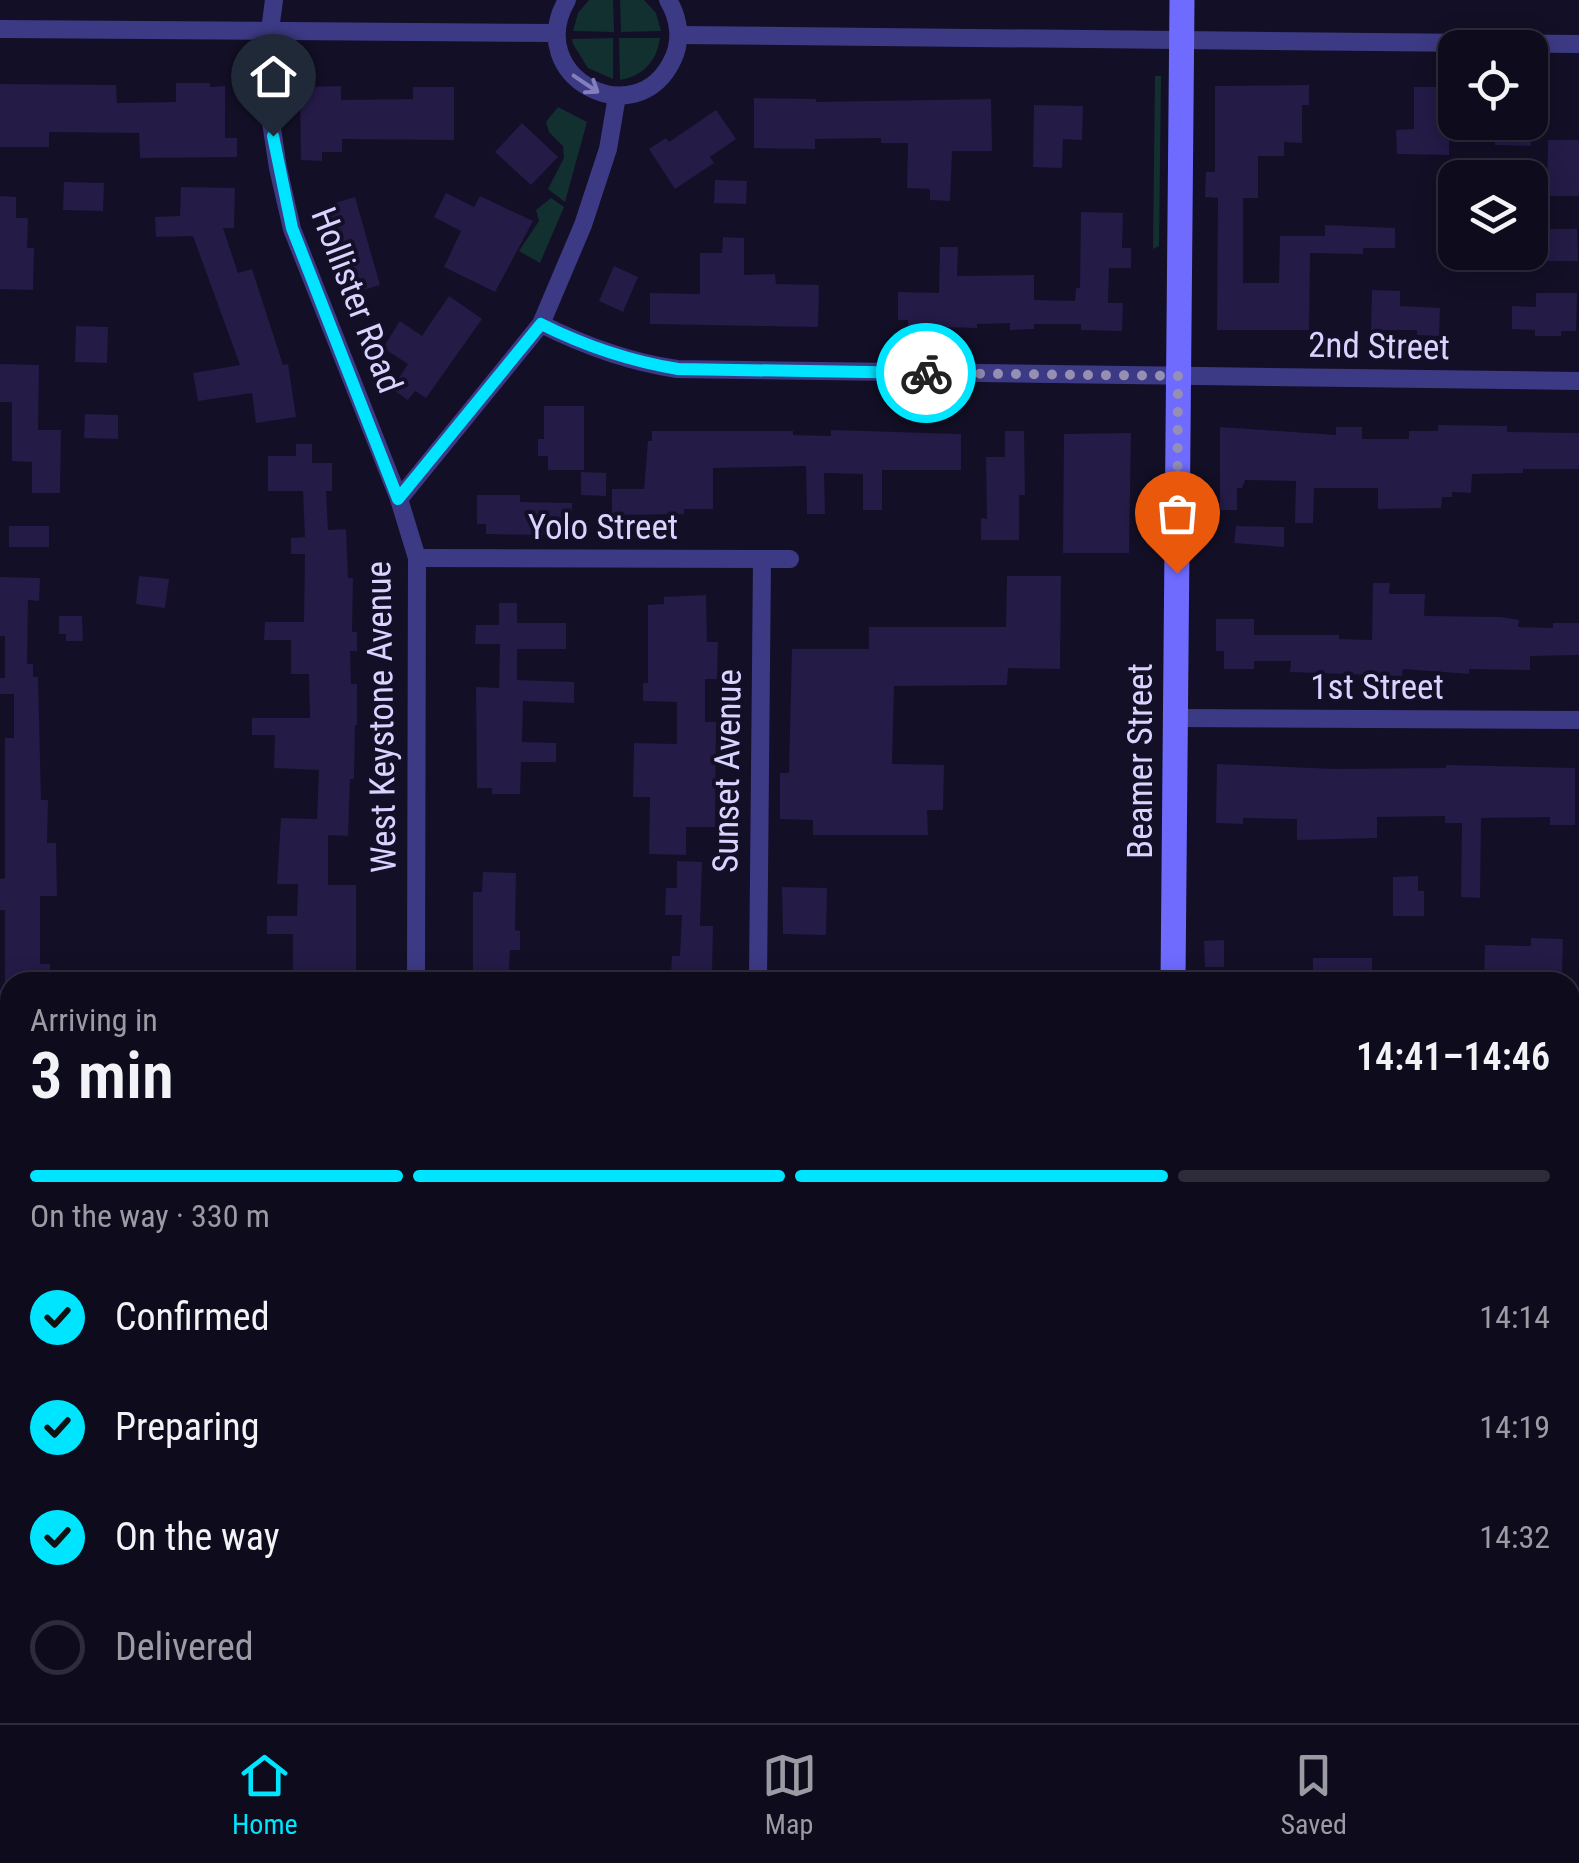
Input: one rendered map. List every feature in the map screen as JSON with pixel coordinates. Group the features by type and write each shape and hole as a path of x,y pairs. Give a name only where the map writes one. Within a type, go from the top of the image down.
{"street":[{"name":"Hollister Road","path":"274,0 266,60 268,103 292,228 398,499"},
{"path":"567,0 558,18 558,50 574,77 586,87 617,96 648,88 660,78 677,51 677,19 668,0"},
{"name":"Beamer Street","path":"1173,972 1182,0"},
{"path":"0,29 556,33"},
{"path":"679,35 1579,44"},
{"path":"398,499 541,324 583,225 608,149 617,96"},
{"name":"2nd Street","path":"541,324 642,364 678,369 1579,380"},
{"name":"West Keystone Avenue","path":"398,499 417,558 416,972"},
{"name":"Yolo Street","path":"417,558 790,559"},
{"name":"Sunset Avenue","path":"758,972 762,560"},
{"name":"1st Street","path":"1176,718 1579,720"}],"green space":[{"path":"589,0 613,0 614,32 573,31 578,13"},
{"path":"620,0 644,0 656,13 661,31 621,32"},
{"path":"613,38 613,79 588,68 572,39"},
{"path":"619,38 660,38 648,66 620,80"},
{"path":"1155,76 1161,76 1159,246 1153,249"},
{"path":"558,107 587,122 565,202 548,189 564,158 563,146 549,132 546,122"},
{"path":"551,198 564,207 540,263 519,251 539,221 536,210"}],"building":[{"path":"176,83 225,86 225,138 237,138 237,157 140,158 139,133 49,132 49,147 0,147 0,84 116,85 117,103 176,102"},
{"path":"1309,85 1309,105 1302,105 1302,143 1284,142 1284,156 1258,156 1258,198 1243,198 1243,283 1279,283 1280,236 1325,236 1325,225 1395,228 1395,248 1363,248 1363,254 1310,253 1309,330 1217,330 1218,198 1205,197 1206,172 1215,172 1215,86"},
{"path":"341,86 341,100 413,99 413,87 454,87 454,140 342,139 342,152 322,152 322,161 301,160 300,87"},
{"path":"1414,87 1438,87 1438,140 1449,140 1449,155 1397,154 1396,130 1414,129"},
{"path":"754,98 816,102 991,99 992,151 952,151 950,201 930,200 930,189 907,188 908,143 881,143 881,138 815,139 815,149 754,148"},
{"path":"1034,105 1083,106 1082,140 1063,139 1062,168 1033,167"},
{"path":"716,110 736,139 710,157 714,163 675,189 649,149 666,138 669,142"},
{"path":"522,123 558,157 531,185 495,152"},
{"path":"1495,140 1531,140 1531,146 1495,145"},
{"path":"1548,140 1579,140 1579,196 1548,196"},
{"path":"715,180 747,181 746,204 714,203"},
{"path":"64,182 104,183 103,211 63,210"},
{"path":"181,187 235,188 234,228 223,228 238,273 252,269 283,365 288,364 296,417 256,423 252,393 198,401 193,373 240,365 193,236 156,237 155,217 180,216"},
{"path":"446,193 474,207 480,196 533,221 495,292 444,267 461,231 434,217"},
{"path":"0,196 16,197 16,218 28,218 27,248 34,248 33,290 0,289"},
{"path":"355,197 380,285 350,294 325,206"},
{"path":"1081,212 1123,213 1122,248 1131,248 1131,268 1109,268 1108,303 1123,303 1122,331 1081,330 1081,324 1034,324 1034,329 1010,330 1010,323 977,324 977,328 908,326 908,320 898,320 898,292 939,293 940,247 958,247 957,276 1034,275 1034,300 1075,301 1076,288 1080,288"},
{"path":"1548,229 1577,229 1578,261 1548,261"},
{"path":"723,237 744,238 744,275 775,274 776,284 819,285 818,327 650,324 650,293 700,294 700,253 722,253"},
{"path":"614,266 638,277 623,312 599,301"},
{"path":"1372,290 1400,291 1400,306 1440,308 1439,336 1417,335 1417,330 1371,330"},
{"path":"1536,293 1577,293 1576,331 1561,331 1561,336 1535,336 1535,330 1512,329 1512,306 1536,307"},
{"path":"449,296 482,319 426,398 415,391 408,400 392,389 408,364 383,348 400,321 422,336"},
{"path":"76,326 108,327 107,363 75,362"},
{"path":"0,364 39,365 38,430 61,430 60,493 32,493 32,462 12,461 12,402 0,402"},
{"path":"544,406 584,406 584,470 548,470 548,456 538,456 538,439 544,439"},
{"path":"85,414 118,415 118,439 84,438"},
{"path":"1438,425 1507,426 1507,432 1579,433 1579,469 1472,474 1471,493 1452,492 1452,497 1442,497 1441,508 1378,509 1378,488 1314,488 1313,523 1295,523 1296,481 1245,480 1242,488 1237,488 1237,510 1220,510 1220,427 1336,435 1336,427 1362,427 1362,439 1409,439 1409,431 1438,431"},
{"path":"831,430 961,434 961,470 882,470 882,510 863,510 863,474 824,473 825,514 807,514 806,466 713,468 713,509 684,509 684,514 612,515 612,489 644,489 652,431 793,431 793,435 831,436"},
{"path":"1005,431 1024,431 1025,495 1019,495 1019,540 981,540 981,518 987,519 986,457 1005,457"},
{"path":"1131,433 1129,553 1063,553 1064,434"},
{"path":"296,444 312,444 312,463 332,463 332,491 326,491 328,530 346,529 348,578 353,578 352,632 357,632 357,651 350,651 351,684 357,684 354,779 350,779 348,836 328,835 328,885 356,885 356,971 297,972 293,970 293,934 267,934 267,916 297,916 298,884 277,884 281,818 317,819 319,770 274,768 275,735 252,735 252,718 310,718 309,674 291,674 291,640 264,640 265,622 304,622 305,554 291,554 291,538 305,537 303,491 268,491 268,456 296,456"},
{"path":"581,472 606,473 606,496 581,495"},
{"path":"477,495 520,495 520,502 572,503 572,525 543,524 543,535 486,534 486,524 477,524"},
{"path":"9,526 49,526 49,547 9,547"},
{"path":"1236,526 1284,527 1284,547 1234,543"},
{"path":"139,576 169,579 165,608 136,604"},
{"path":"1007,576 1061,576 1060,669 1008,668 1007,685 894,686 892,764 944,765 943,810 927,810 928,835 813,835 813,820 780,819 780,773 789,773 792,649 869,649 869,627 1006,627"},
{"path":"0,577 40,578 39,601 28,600 27,664 33,664 33,677 38,677 41,800 48,800 47,843 56,843 57,896 40,896 40,964 50,964 50,972 5,972 5,910 0,910 0,879 5,878 5,738 14,738 14,694 0,694 0,678 5,678 5,636 0,636"},
{"path":"1373,583 1390,583 1389,594 1425,594 1424,616 1501,617 1519,620 1518,627 1553,628 1553,623 1579,623 1579,655 1530,656 1530,670 1469,669 1469,674 1403,669 1402,676 1290,672 1291,661 1254,661 1254,669 1224,669 1224,651 1216,651 1216,619 1254,619 1254,635 1339,635 1339,639 1372,640"},
{"path":"706,595 707,642 718,642 717,679 705,679 705,722 716,722 715,827 686,827 686,855 649,854 650,797 633,797 634,743 677,744 677,702 643,701 643,683 648,683 648,605 664,604 664,597"},
{"path":"499,603 517,603 517,623 566,623 566,649 517,649 517,680 574,682 574,703 523,701 522,742 556,743 556,762 521,762 520,794 492,794 492,788 477,788 476,687 499,688 500,644 475,644 476,625 499,625"},
{"path":"59,616 82,616 83,641 66,641 66,634 59,634"},
{"path":"1217,764 1336,769 1446,765 1575,768 1575,825 1550,825 1550,817 1481,818 1480,898 1461,897 1462,823 1445,823 1445,816 1377,817 1377,838 1297,840 1297,819 1243,818 1243,824 1216,823"},
{"path":"677,861 702,862 700,926 713,926 712,972 671,972 672,956 680,956 682,915 665,915 666,888 677,888"},
{"path":"483,872 516,873 515,930 520,931 520,950 510,950 509,972 473,972 473,892 482,892"},
{"path":"1418,876 1418,891 1424,891 1424,916 1393,916 1393,877"},
{"path":"782,887 827,888 826,935 783,934"},
{"path":"1531,938 1563,939 1562,972 1484,972 1485,945 1531,946"},
{"path":"1224,940 1224,967 1205,967 1204,941"},
{"path":"1313,958 1372,958 1372,972 1313,972"}],"way so far":[{"path":"926,373 1178,376 1177,573"}],"route":[{"path":"273,136 292,228 398,499 541,324 642,364 678,369 926,373"}]}
